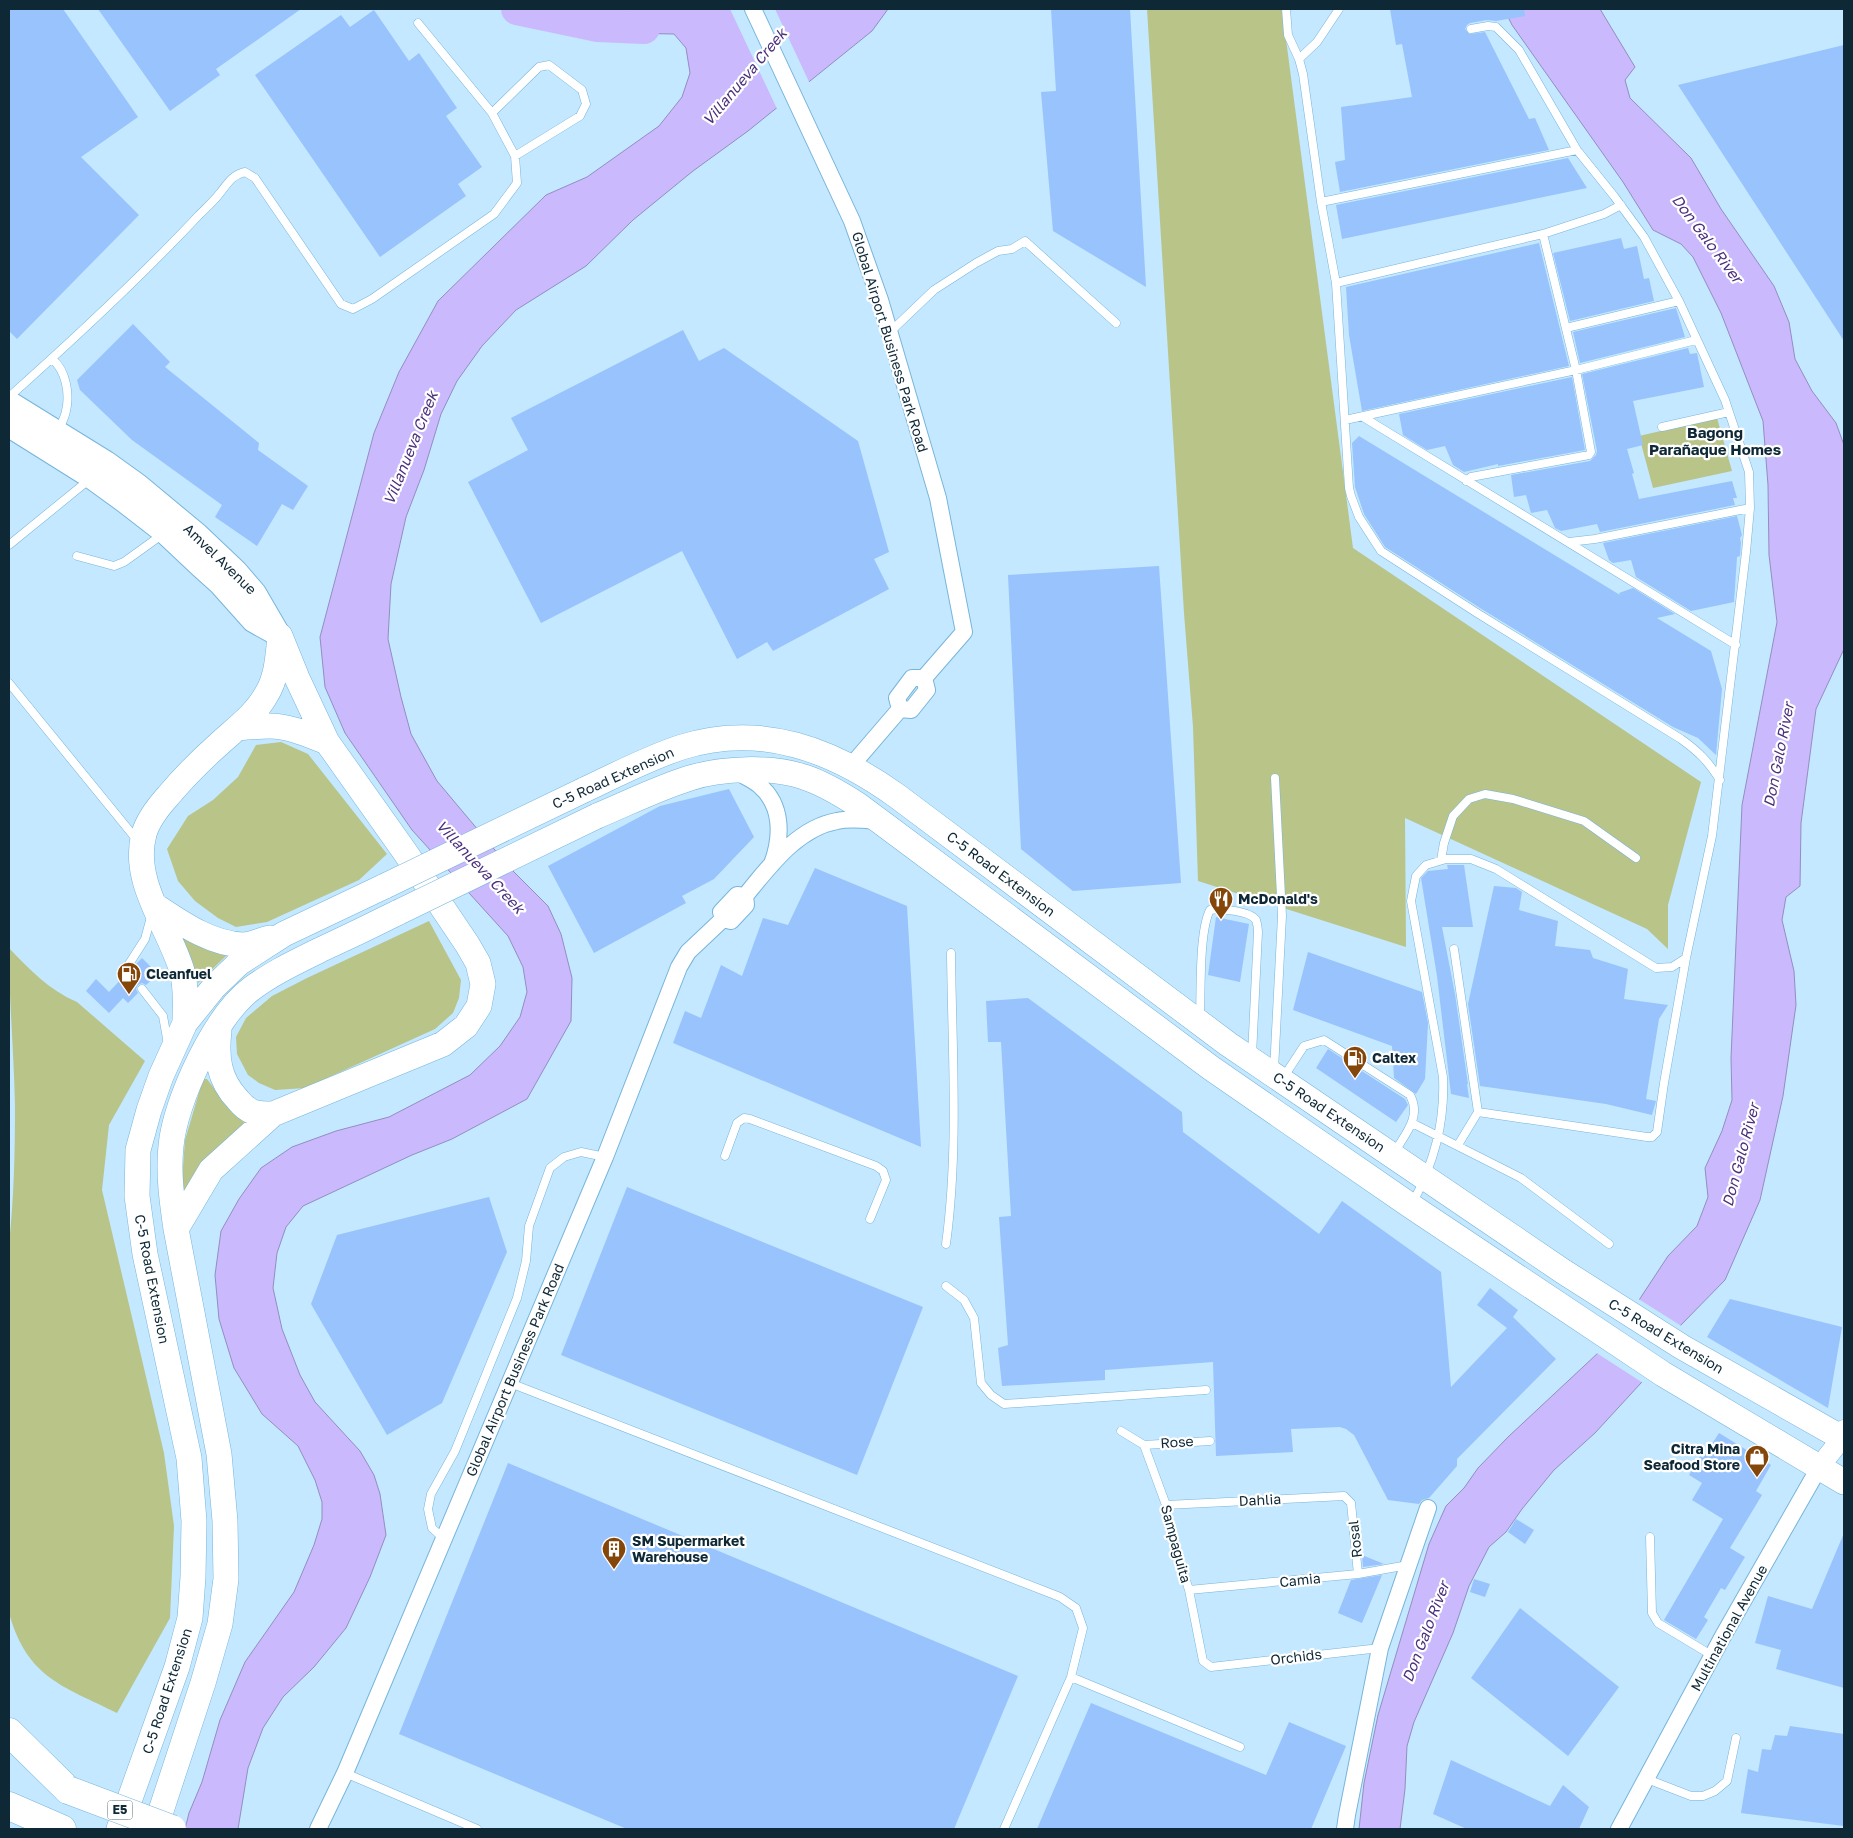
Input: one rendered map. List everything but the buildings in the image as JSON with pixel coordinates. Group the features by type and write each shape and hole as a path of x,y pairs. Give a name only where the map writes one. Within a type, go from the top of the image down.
{"highway":[{"path":"9,1732 68,1790"},
{"name":"E5","path":"9,1761 68,1790 172,1829"},
{"path":"9,1806 62,1829"},
{"path":"9,1824 54,1829"}],"main road":[{"name":"Amvel Avenue","path":"9,402 106,462 196,534 236,571 255,593 280,636"},
{"name":"Amvel Avenue","path":"9,426 92,478 165,533 219,583 254,621 280,636"},
{"path":"185,1023 186,989 182,971 171,940 154,905 141,860 144,834 162,803 200,762 238,728 267,694 274,677 280,636"},
{"path":"176,1229 211,1170 273,1114 443,1044 466,1026 474,1017 482,995 482,974 467,944 327,742 280,636"},
{"path":"238,728 271,726 304,733 327,742"},
{"name":"C-5 Road Extension","path":"120,1829 177,1667 190,1618 194,1521 189,1458 145,1254 137,1196 138,1150 158,1085 185,1023 214,987 239,963 284,934 584,790 653,758 683,747 716,740 752,738 788,743 816,750 851,766 889,791 1228,1044 1564,1272 1682,1347 1844,1436"},
{"name":"C-5 Road Extension","path":"155,1829 203,1684 220,1624 226,1579 226,1521 219,1454 171,1196 171,1145 180,1104 192,1076 220,1025 235,1004 250,990 279,970 598,816 691,777 719,772 783,771 805,777 837,792 858,805 1211,1068 1411,1206 1663,1374 1844,1482"},
{"path":"154,905 201,933 231,944 245,945 284,934"},
{"path":"220,1025 217,1051 226,1084 233,1095 252,1112 273,1114"},
{"path":"1211,1068 1228,1044"}],"street":[{"name":"Global Airport Business Park Road","path":"753,9 852,221 890,332 938,498 964,632 924,678 927,690 912,710 900,709 851,766"},
{"name":"Global Airport Business Park Road","path":"736,771 758,784 767,792 774,805 778,818 779,834 778,848 772,864"},
{"name":"Global Airport Business Park Road","path":"318,1829 345,1773 510,1383 605,1157 680,967 688,952 723,919 721,912 732,900 737,895 745,896 772,864 795,842 824,824 850,820 879,821"},
{"name":"Multinational Avenue","path":"1619,1829 1713,1656 1820,1466 1844,1436"},
{"path":"1346,1829 1347,1814 1380,1648 1428,1508"}],"lane":[{"path":"1286,9 1288,35 1299,59 1303,74 1321,202 1336,283 1346,455 1351,496 1359,517 1381,551 1477,613 1681,739 1701,754 1711,765 1720,780"},
{"path":"1299,59 1317,42 1339,9"},
{"path":"9,397 52,359 158,258 230,180 238,174 245,172 255,178 341,304 353,309 372,299 494,214 517,183 515,156 492,113 418,24"},
{"path":"1470,29 1488,26 1496,27 1519,50 1577,150 1644,237 1679,301 1729,412 1749,472 1750,508 1736,644 1712,836 1686,958 1657,1132 1652,1137 1647,1137 1478,1112"},
{"path":"492,113 539,67 549,65 582,90 586,104 580,116 515,156"},
{"path":"1321,202 1577,150"},
{"path":"1336,283 1543,234 1604,214 1621,205"},
{"path":"1466,481 1471,477 1588,455 1591,452 1576,370 1543,234"},
{"path":"890,332 934,290 983,259 1025,241 1116,323"},
{"path":"1566,328 1679,301"},
{"path":"1345,420 1576,370 1696,340"},
{"path":"52,359 58,364 64,375 66,396 66,411 58,432"},
{"path":"1662,427 1729,412"},
{"path":"1363,417 1736,644"},
{"path":"9,545 92,478"},
{"path":"1569,542 1595,539 1750,508"},
{"path":"77,556 114,566 124,562 165,533"},
{"path":"9,683 142,846"},
{"path":"1275,778 1282,916 1278,1077"},
{"path":"1441,860 1444,843 1453,816 1469,799 1485,794 1514,799 1584,821 1636,858"},
{"path":"1411,1206 1426,1177 1438,1136 1444,1098 1443,1077 1411,901 1416,876 1426,865 1446,859 1471,859 1496,869 1656,968 1672,967 1686,958"},
{"path":"126,973 129,964 145,940 154,905"},
{"path":"1200,1023 1206,918 1210,910 1218,908 1250,915 1256,920 1258,932 1252,1059"},
{"path":"1454,949 1478,1112 1458,1145"},
{"path":"946,1244 952,1201 953,1155 951,953"},
{"path":"142,988 163,1016 170,1058"},
{"path":"1278,1077 1304,1046 1315,1041 1324,1040 1410,1096 1415,1110 1412,1122 1392,1154"},
{"path":"724,1156 737,1122 744,1118 876,1166 883,1171 886,1180 870,1219"},
{"path":"1412,1122 1521,1178 1610,1244"},
{"path":"444,1538 432,1528 428,1509 431,1494 455,1451 517,1298 526,1261 529,1226 550,1168 564,1157 581,1152 605,1157"},
{"path":"946,1286 964,1300 974,1318 981,1383 990,1395 1004,1404 1206,1390"},
{"path":"510,1383 1060,1597 1076,1608 1083,1628 1071,1677 1004,1829"},
{"path":"1121,1431 1144,1445"},
{"name":"Rose","path":"1144,1445 1210,1440"},
{"name":"Sampaguita","path":"1144,1445 1166,1504 1168,1524 1190,1590 1203,1661 1211,1667"},
{"name":"Dahlia","path":"1166,1504 1344,1496 1351,1503"},
{"name":"Rosal","path":"1351,1503 1358,1574"},
{"path":"1650,1537 1652,1613 1654,1618 1658,1623 1713,1656"},
{"name":"Camia","path":"1190,1590 1358,1574 1410,1564"},
{"name":"Orchids","path":"1211,1667 1380,1648"},
{"path":"1071,1677 1240,1747"},
{"path":"1646,1779 1691,1796 1703,1796 1715,1791 1726,1781 1736,1738"},
{"path":"345,1773 477,1829"}],"green space":[{"path":"1147,9 1282,9 1353,548 1701,782 1668,905 1668,949 1647,929 1405,818 1406,947 1198,881 1193,727 1184,613"},
{"path":"1717,418 1732,471 1653,488 1639,436"},
{"path":"281,742 308,754 387,854 359,880 267,922 236,927 218,918 195,901 178,881 167,849 188,816 213,800 238,777 256,745"},
{"path":"429,921 461,980 459,998 453,1013 435,1029 305,1088 275,1090 259,1083 248,1075 237,1054 236,1037 246,1018 272,996"},
{"path":"179,933 202,947 228,954 198,983"},
{"path":"9,948 40,979 58,992 77,1002 145,1061 109,1125 102,1190 164,1453 174,1526 170,1618 117,1713 64,1687 37,1666 26,1652 17,1635 9,1613 9,1244 14,1175 15,1106"},
{"path":"203,1079 207,1079 228,1107 253,1122 213,1155 181,1194 185,1140"}],"water":[{"name":"Villanueva Creek","path":"532,9 888,9 872,31 748,131 693,171 633,220 586,266 516,310 482,346 457,381 441,414 424,470 406,517 391,584 388,639 411,734 437,781 510,868 548,906 561,934 572,978 571,1021 527,1099 452,1139 412,1155 303,1206 286,1227 277,1253 273,1288 282,1329 300,1375 315,1402 360,1451 374,1475 380,1494 386,1535 370,1577 346,1628 314,1667 283,1697 263,1728 248,1768 238,1829 185,1829 189,1813 202,1782 220,1720 245,1662 294,1592 314,1545 322,1519 322,1502 315,1480 298,1446 262,1414 234,1368 219,1319 215,1275 221,1231 239,1199 261,1168 292,1147 336,1131 389,1117 470,1075 500,1046 520,1017 527,992 523,967 508,936 412,830 345,733 325,687 320,637 374,433 399,372 438,301 546,195 587,177 659,126 682,97 690,73 686,48 674,34 622,33"},
{"name":"Don Galo River","path":"1504,9 1600,9 1635,67 1625,80 1630,98 1691,158 1721,209 1774,286 1789,322 1795,359 1812,391 1836,423 1844,445 1844,649 1816,709 1801,823 1800,886 1786,897 1782,920 1794,971 1796,1005 1783,1096 1760,1200 1725,1280 1680,1326 1641,1383 1595,1433 1554,1470 1506,1532 1489,1547 1469,1586 1453,1633 1414,1722 1407,1746 1405,1789 1400,1829 1359,1829 1364,1783 1378,1715 1429,1544 1446,1506 1464,1488 1478,1468 1508,1437 1614,1338 1668,1256 1697,1226 1708,1197 1705,1168 1722,1131 1732,1100 1731,1058 1742,805 1777,622 1769,555 1768,485 1763,421 1721,313 1693,257 1681,244 1653,230 1623,182 1512,25"}],"pier":[{"path":"730,9 775,9 810,84 778,111"},
{"path":"1637,1298 1683,1327 1643,1383 1595,1352 1612,1337"}],"waterway":[{"path":"517,9 598,26 644,28"}],"place":[{"name":"McDonald's","path":"1221,920"},
{"name":"Cleanfuel","path":"129,995"},
{"name":"Caltex","path":"1355,1079"},
{"name":"Citra Mina Seafood Store","path":"1757,1478"},
{"name":"SM Supermarket Warehouse","path":"614,1570"}],"district":[{"name":"Bagong Parañaque Homes","path":"1715,442"}]}
